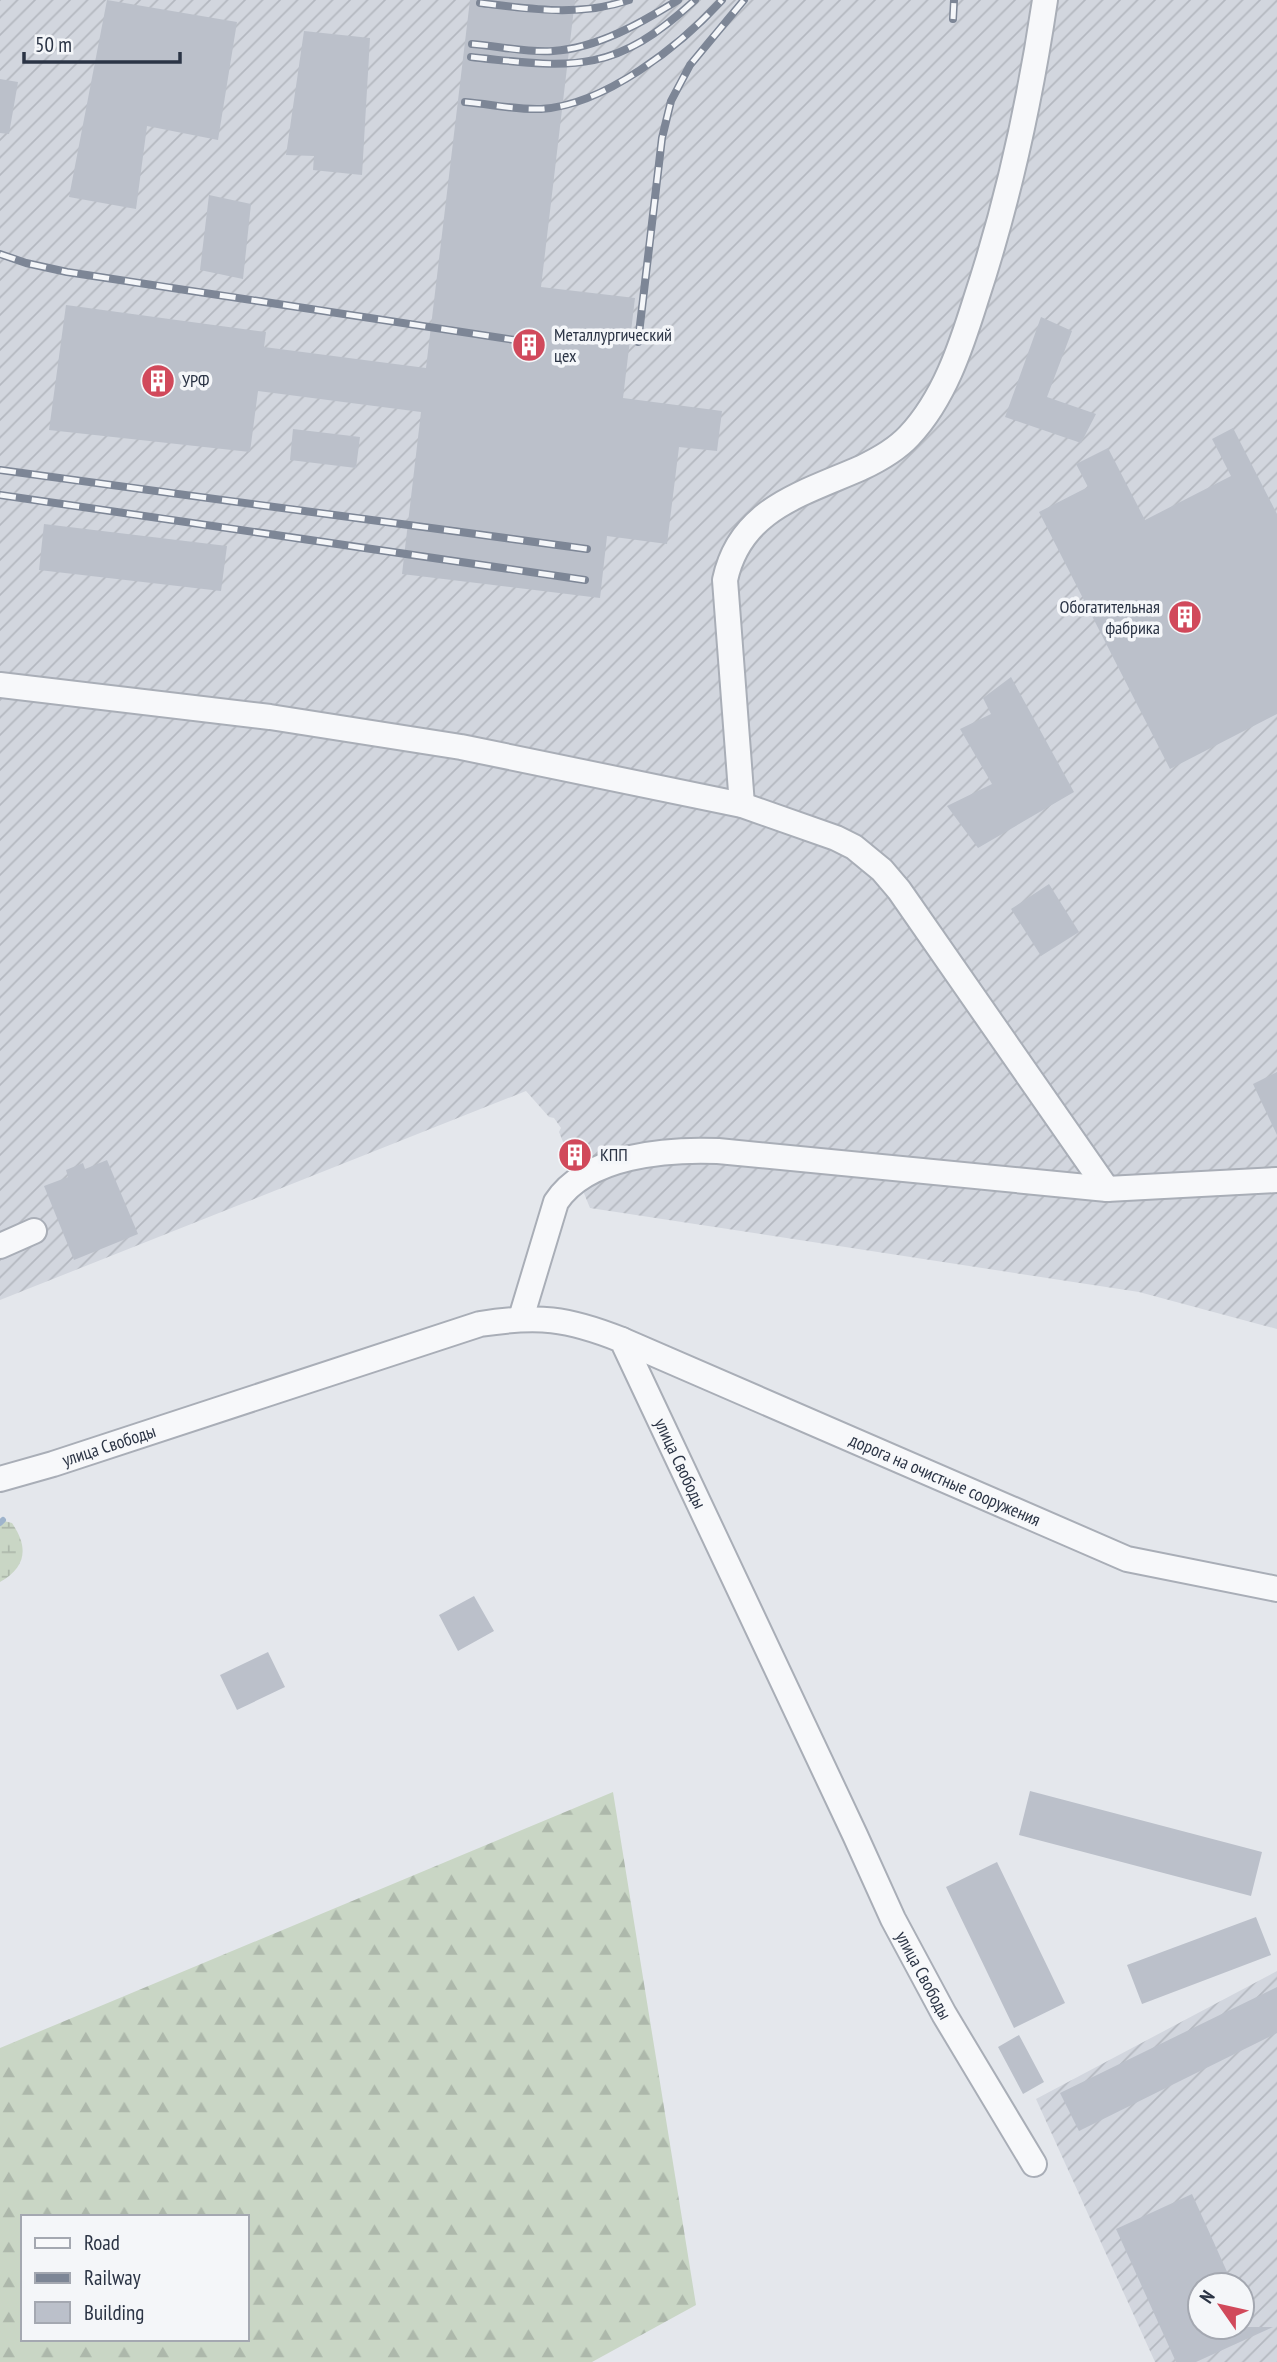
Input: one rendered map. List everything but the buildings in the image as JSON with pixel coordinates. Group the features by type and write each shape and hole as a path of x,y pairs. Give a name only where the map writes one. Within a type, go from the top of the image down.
{"street":[{"path":"742,805 725,580 728,566 742,537 769,511 866,466 909,438 945,383 962,342 997,232 1026,107 1045,0"},
{"path":"0,685 271,717 449,745 742,805 836,838 867,856 882,870 943,952 1107,1189"},
{"path":"522,1318 552,1213 562,1193 594,1172 657,1152 718,1152 1107,1189 1277,1180"},
{"path":"0,1246 34,1231"},
{"name":"улица Свободы","path":"0,1479 480,1324 522,1318 570,1322 622,1340 893,1919 944,2014 1034,2164"},
{"name":"дорога на очистные сооружения","path":"622,1340 1127,1559 1277,1589"}],"shaded area":[{"path":"0,0 1277,0 1277,1329 1139,1292 590,1208 559,1132 561,1128 526,1091 0,1300"},
{"path":"1277,1971 1277,2362 1155,2362 1036,2099"}],"green space":[{"path":"0,1520 12,1523 23,1549 20,1563 0,1582"},
{"path":"613,1792 696,2305 592,2362 0,2362 0,2048"}],"waterway":[{"path":"0,1523 3,1520"}],"railway":[{"path":"480,3 573,10 629,0"},
{"path":"472,44 533,51 570,49 603,40 678,0"},
{"path":"471,57 565,64 591,61 615,54 640,42 695,0"},
{"path":"465,102 541,109 590,97 615,85 663,54 722,0"},
{"path":"638,342 662,138 671,101 690,65 744,0"},
{"path":"953,19 954,0"},
{"path":"0,254 67,272 515,340"},
{"path":"0,470 587,549"},
{"path":"0,495 585,580"}],"place":[{"name":"Металлургический цех","path":"529,345"},
{"name":"УРФ","path":"158,381"},
{"name":"Обогатительная фабрика","path":"1185,617"},
{"name":"КПП","path":"575,1155"}]}
